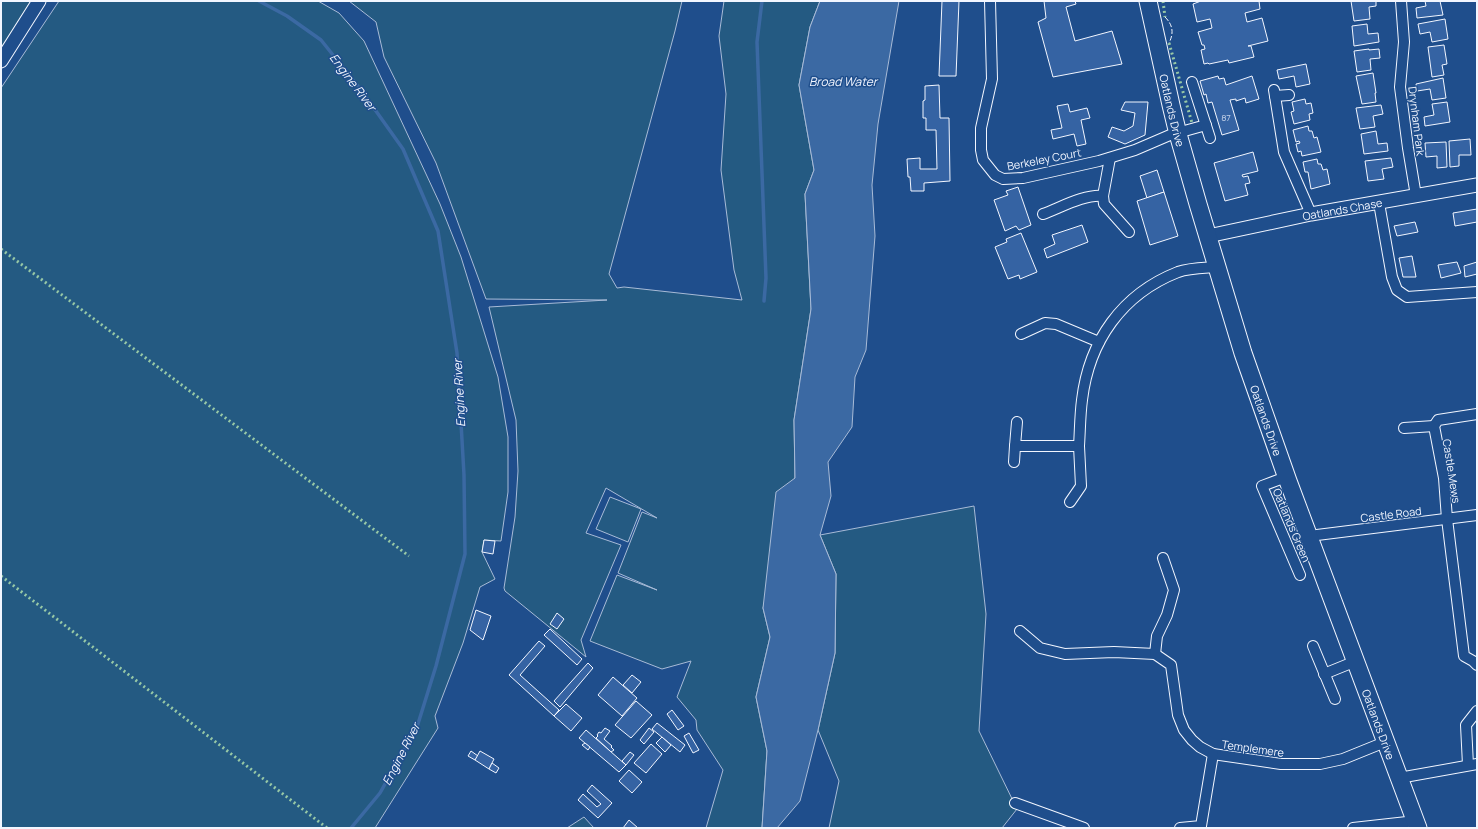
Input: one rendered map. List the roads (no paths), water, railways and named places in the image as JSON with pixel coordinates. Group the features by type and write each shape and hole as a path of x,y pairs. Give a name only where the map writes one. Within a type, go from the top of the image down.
{"main road":[{"name":"Oatlands Drive","path":"1148,1 1170,105 1243,353 1286,476 1417,824"}],"street":[{"path":"1,61 39,1"},
{"name":"Berkeley Court","path":"990,1 992,79 980,128 983,160 995,175 1003,179 1022,178 1110,158 1170,136 1206,125"},
{"name":"Drynham Park","path":"1401,1 1404,42 1400,87 1416,196"},
{"path":"1192,82 1210,138"},
{"path":"1289,95 1275,93 1284,152 1311,214"},
{"path":"1110,158 1103,196 1104,204 1129,232"},
{"name":"Oatlands Chase","path":"1208,236 1311,214 1477,186"},
{"path":"1043,214 1087,197 1103,196"},
{"path":"1379,203 1392,277 1397,290 1407,297 1477,292"},
{"path":"1070,502 1081,486 1079,446 1082,399 1089,367 1099,342 1113,319 1132,299 1155,283 1179,272 1217,267"},
{"path":"1021,334 1044,323 1056,324 1099,342"},
{"name":"Castle Mews","path":"1477,414 1438,420 1434,426 1444,478 1447,519 1464,656 1477,665"},
{"path":"1014,462 1017,422"},
{"name":"Castle Mews","path":"1404,428 1434,426"},
{"path":"1015,446 1079,446"},
{"name":"Oatlands Green","path":"1286,476 1262,486 1300,575"},
{"name":"Castle Road","path":"1309,538 1317,535 1477,515"},
{"path":"1020,631 1040,648 1065,654 1114,652 1155,654 1157,636 1167,615 1174,590 1163,558"},
{"path":"1313,646 1335,699"},
{"name":"Templemere","path":"1155,654 1171,665 1178,715 1184,730 1200,747 1213,754 1281,764 1320,764 1343,759 1385,742"},
{"path":"1324,674 1356,661"},
{"path":"1399,778 1473,765 1466,725 1477,710"},
{"path":"1180,828 1201,826 1213,754"},
{"path":"1014,803 1084,828"},
{"path":"1353,828 1417,824"}],"water":[{"name":"Broad Water","path":"820,1 899,1 878,124 872,185 875,236 866,350 855,377 852,427 828,462 831,496 820,535 836,574 835,653 800,801 777,828 762,828 767,751 756,697 770,637 763,608 776,492 795,478 794,420 811,309 805,194 814,170 799,85 810,27"}],"waterway":[{"name":"Engine River","path":"259,1 287,16 321,40 361,90 403,149 438,231 457,353 464,475 465,554 436,666 417,727 380,793 351,828"},
{"path":"762,1 757,42 766,278 764,301"}]}
